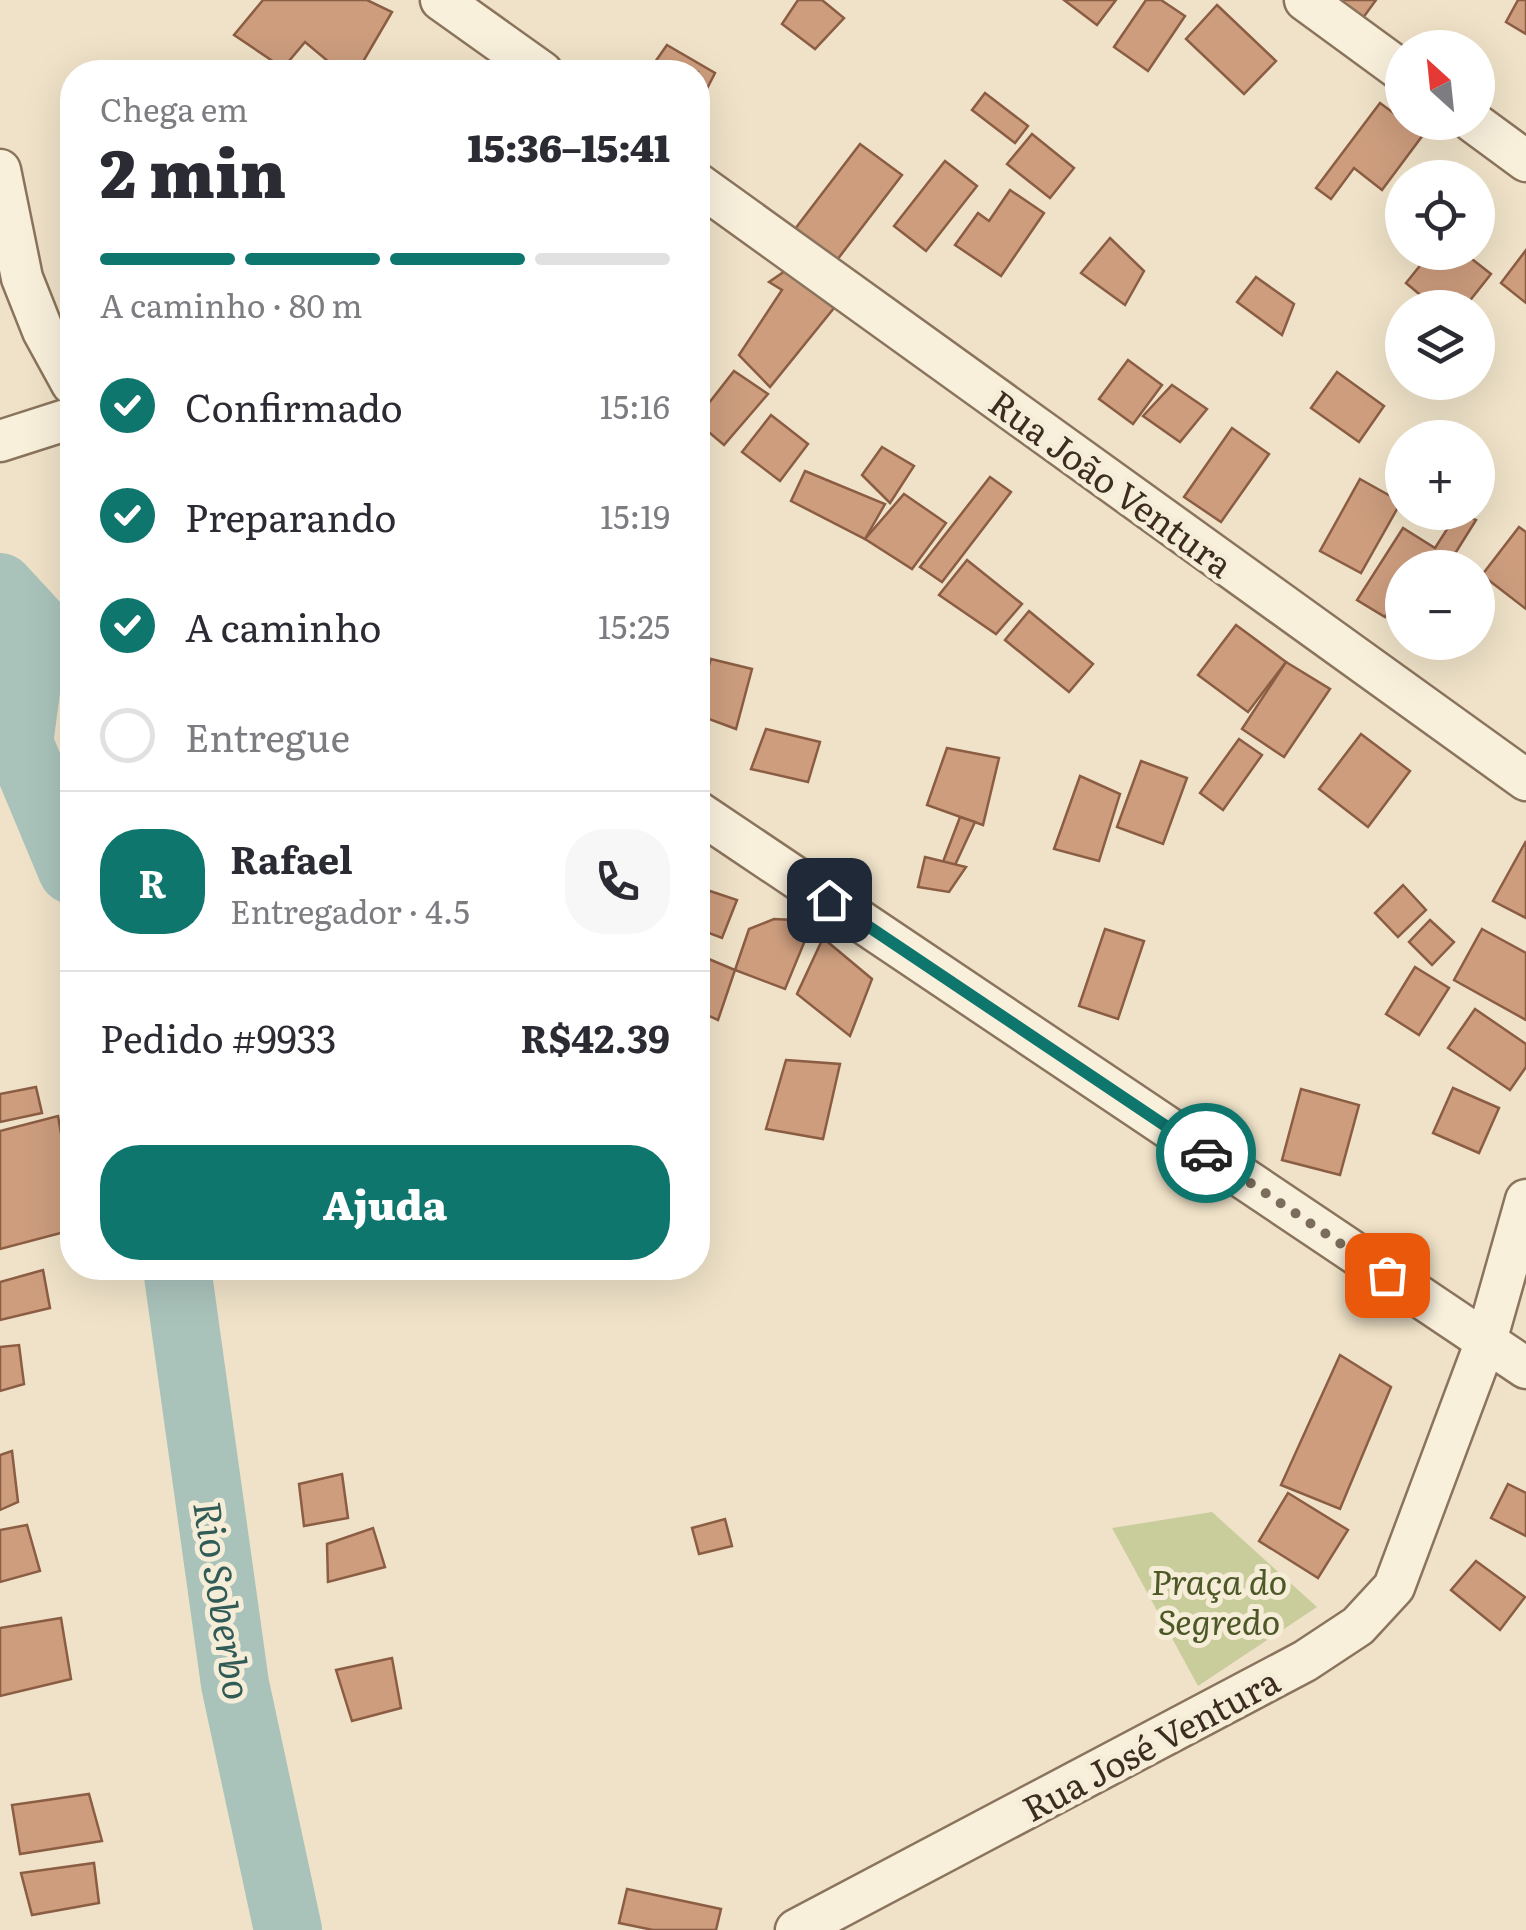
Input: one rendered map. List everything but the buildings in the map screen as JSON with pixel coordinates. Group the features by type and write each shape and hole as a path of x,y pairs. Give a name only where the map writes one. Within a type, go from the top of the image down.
{"street":[{"path":"441,0 525,60"},
{"path":"1305,0 1385,59"},
{"path":"1495,138 1526,161"},
{"path":"0,170 22,278 60,362"},
{"name":"Rua João Ventura","path":"710,193 1526,780"},
{"path":"0,441 57,424"},
{"path":"710,820 1526,1368"},
{"name":"Rua José Ventura","path":"796,1930 1305,1661 1358,1626 1394,1587 1486,1341 1526,1200"}],"green space":[{"name":"Praça do Segredo","path":"1212,1512 1317,1607 1198,1686 1112,1528"}],"waterway":[{"name":"Rio Soberbo","path":"0,587 35,625 19,743 60,841"},
{"name":"Rio Soberbo","path":"179,1280 235,1684 288,1930"}],"way so far":[{"path":"1206,1153 1387,1275"}],"route":[{"path":"829,900 1206,1153"}]}
